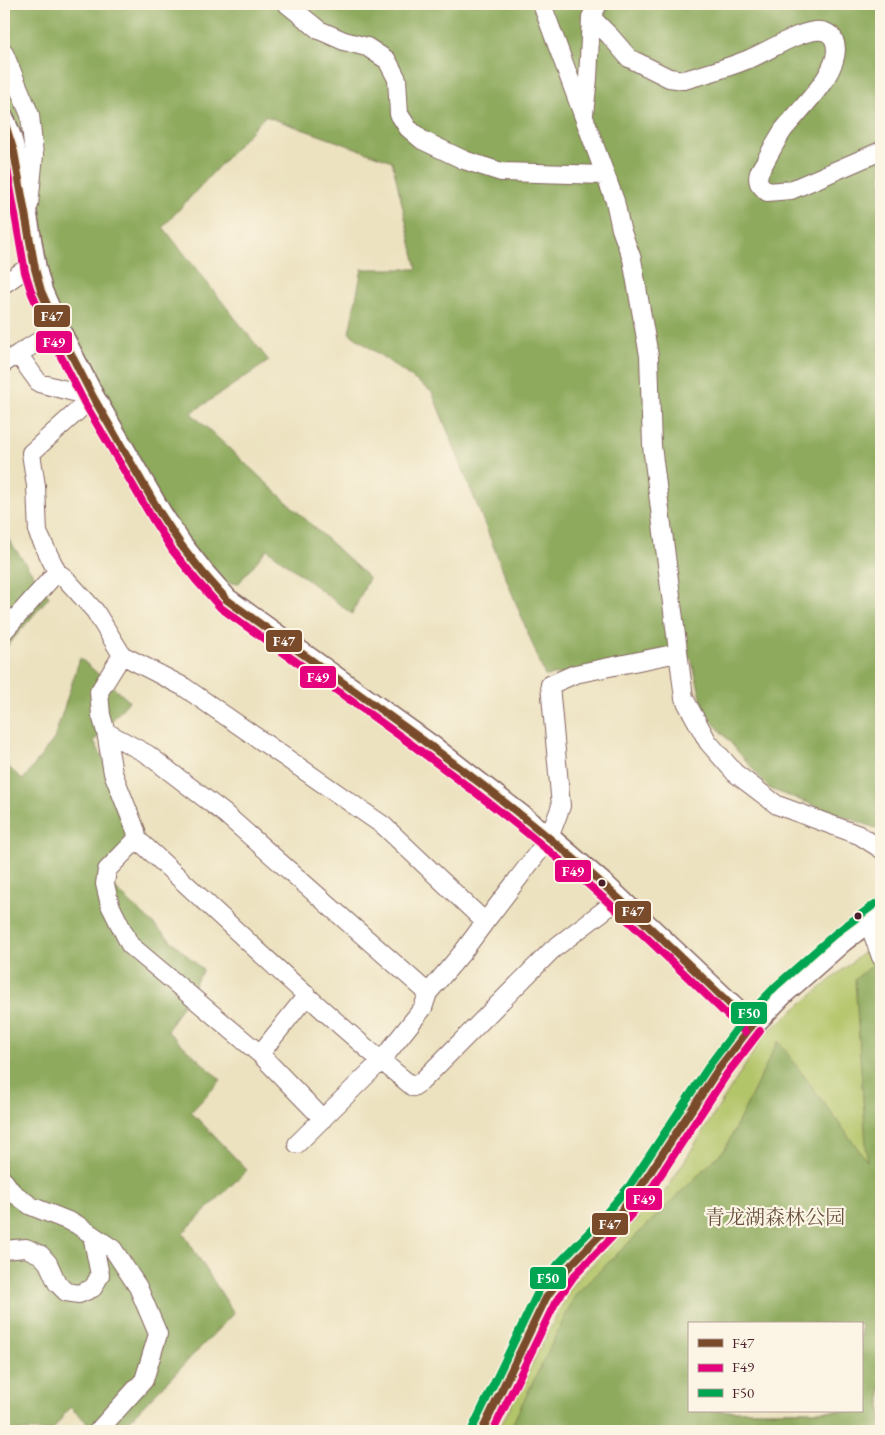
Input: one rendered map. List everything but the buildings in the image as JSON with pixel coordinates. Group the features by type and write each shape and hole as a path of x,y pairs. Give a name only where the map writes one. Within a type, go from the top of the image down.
{"main road":[{"path":"4,121 14,152 34,263 41,291 93,397 160,513 181,545 203,573 227,600 433,748 549,838 619,899 752,1025"},
{"path":"482,1431 546,1298 566,1270 638,1191 719,1068 752,1025 789,988 829,952 874,916"}],"street":[{"path":"287,4 319,30 344,41 367,47 387,60 397,79 399,114 408,128 422,140 464,160 502,172 605,175"},
{"path":"543,4 615,201 621,229 632,259 649,356 652,446 684,698 708,742 735,773 777,805 859,835 881,849"},
{"path":"584,116 594,11"},
{"path":"594,11 629,58 669,78 678,80 720,71 777,45 815,31 826,32 833,37 836,50 835,62 826,79 783,132 759,173 759,183 766,192 791,190 881,151"},
{"path":"4,53 30,115 34,154 27,220"},
{"path":"4,284 34,263"},
{"path":"59,329 11,358 39,383 93,397"},
{"path":"93,397 30,453 36,486 38,533 57,572 65,578 94,611 122,655 184,687 384,826 484,922"},
{"path":"4,631 57,572"},
{"path":"297,1144 381,1061 423,1008 428,993 462,953 549,838 561,806 550,685 576,674 678,653"},
{"path":"122,655 99,692 101,715 113,772 136,830 137,839 307,995 413,1087 552,950 619,899"},
{"path":"106,732 148,754 224,813 428,993"},
{"path":"137,839 107,870 105,884 110,906 130,945 260,1054 323,1119"},
{"path":"874,916 881,957"},
{"path":"260,1054 307,995"},
{"path":"4,1181 12,1192 31,1206 76,1224 112,1249 138,1287 158,1334 144,1380 98,1431"},
{"path":"4,1250 26,1248 41,1255 48,1263 57,1283 66,1292 79,1294 93,1288 100,1275 92,1235"}],"green space":[{"path":"4,4 881,4 881,830 770,789 705,713 691,658 545,676 432,392 349,333 362,269 417,269 392,161 265,116 163,227 269,361 191,413 369,578 352,614 267,549 238,584 196,579 46,301 4,166"},
{"path":"4,533 49,597 4,650"},
{"path":"80,658 129,701 94,741 141,831 109,883 203,970 167,1031 221,1080 191,1112 247,1170 183,1233 234,1313 119,1431 96,1431 70,1407 52,1431 4,1431 4,763 23,780 54,739"},
{"name":"青龙湖森林公园","path":"881,938 881,1431 498,1431 572,1285 668,1187 765,1034"},
{"name":"青龙湖森林公园","path":"881,959 881,1431 509,1431 576,1294 725,1149 778,1041 867,1161 855,979"}],"transit line":[{"name":"F47","path":"4,121 14,152 35,269 41,291 93,397 160,513 181,545 203,573 227,600 430,746 549,838 627,906 752,1025"},
{"name":"F49","path":"4,152 25,272 48,331 84,402 152,518 173,551 196,580 221,608 424,754 543,846 621,914 745,1032"},
{"name":"F50","path":"473,1427 538,1292 558,1264 596,1225 630,1185 711,1063 744,1019 776,986 836,933 875,904"},
{"name":"F47","path":"482,1431 546,1298 566,1270 603,1232 638,1191 719,1068 752,1025"},
{"name":"F49","path":"493,1431 555,1303 574,1276 611,1238 646,1197 727,1074 760,1031"}]}
